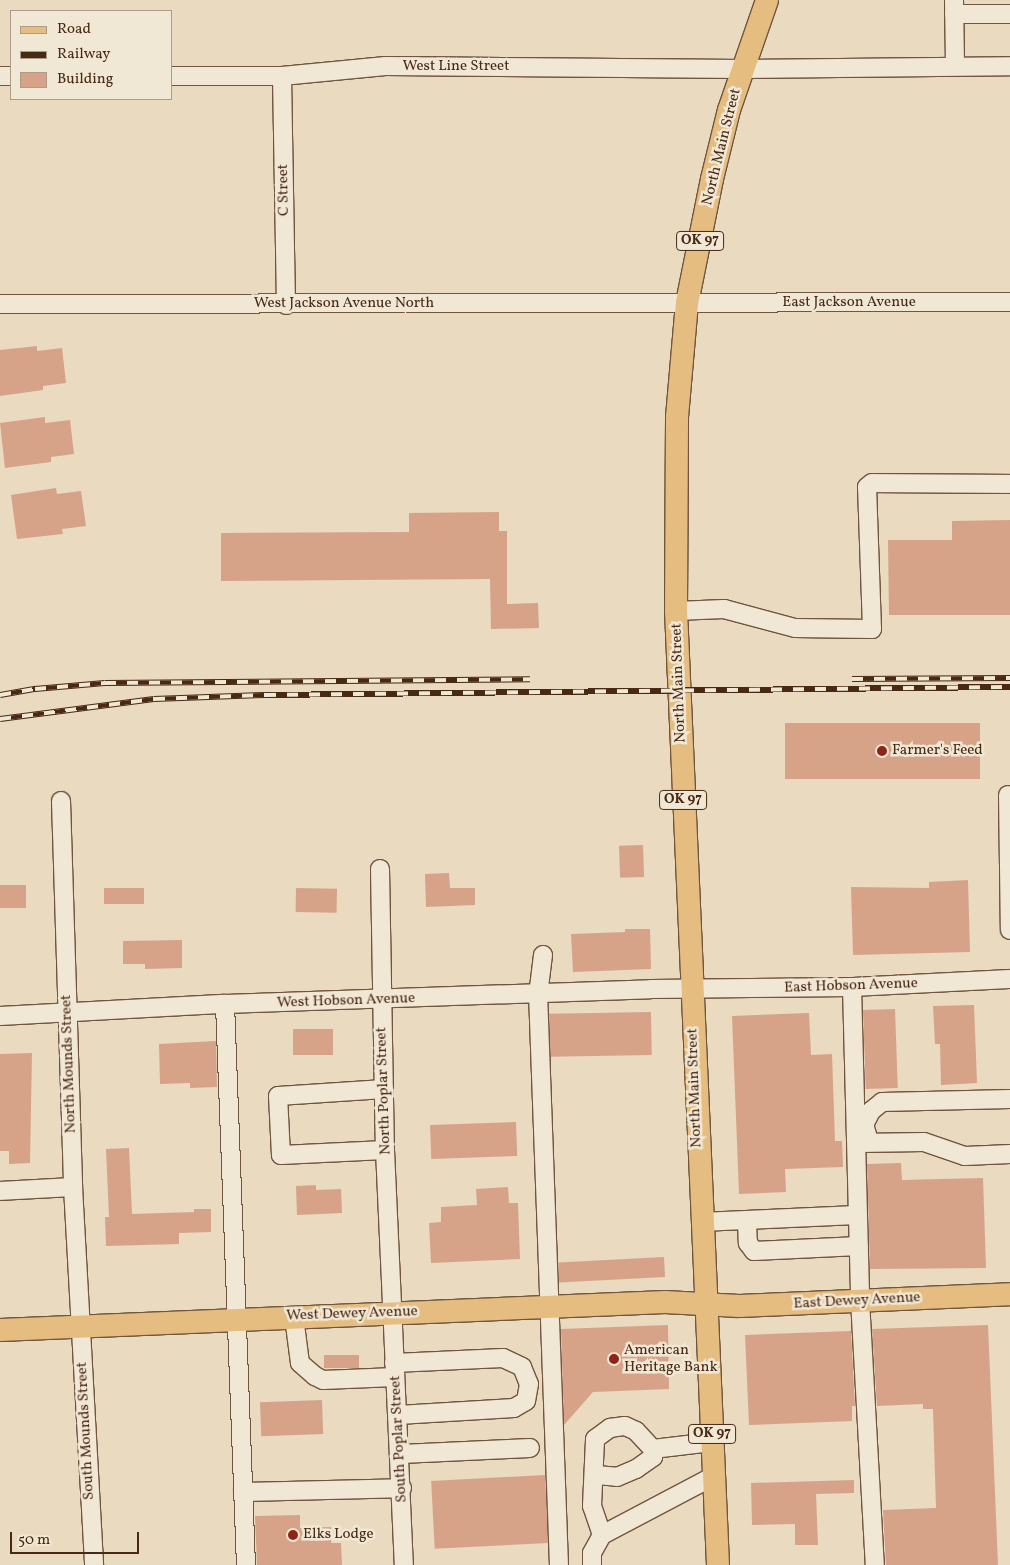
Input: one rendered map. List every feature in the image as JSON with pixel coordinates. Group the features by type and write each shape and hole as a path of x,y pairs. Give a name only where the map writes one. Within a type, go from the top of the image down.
{"main road":[{"name":"OK 97","path":"742,69 767,0"},
{"name":"North Main Street","path":"705,1304 676,611 677,416 688,303 712,179 742,69"},
{"name":"East Dewey Avenue","path":"705,1304 739,1306 1010,1294"},
{"name":"West Dewey Avenue","path":"0,1330 673,1301 705,1304"},
{"name":"OK 97","path":"705,1304 718,1565"}],"street":[{"path":"955,66 954,7 1010,14"},
{"name":"West Line Street","path":"172,76 282,76 386,66 742,69 1010,66"},
{"name":"C Street","path":"282,76 286,305"},
{"name":"East Jackson Avenue","path":"688,303 1010,302"},
{"name":"West Jackson Avenue North","path":"0,304 688,303"},
{"path":"676,611 724,610 795,628 872,629 867,487 872,483 1010,484"},
{"path":"1008,795 1010,930"},
{"name":"North Mounds Street","path":"61,801 73,1188 80,1326"},
{"name":"North Poplar Street","path":"380,869 381,1000 392,1313"},
{"path":"542,955 538,993 559,1565"},
{"name":"East Hobson Avenue","path":"691,989 852,987 1010,979"},
{"path":"852,987 862,1142"},
{"name":"West Hobson Avenue","path":"0,1016 226,1004 691,989"},
{"path":"226,1004 246,1565"},
{"path":"384,1089 278,1096 281,1155 386,1150"},
{"path":"875,1565 860,1300 858,1215 864,1125 871,1111 882,1102 1010,1099"},
{"path":"862,1142 875,1144 924,1142 965,1156 1010,1154"},
{"path":"0,1191 73,1188"},
{"path":"701,1222 858,1215"},
{"path":"747,1220 748,1243 754,1251 859,1246"},
{"name":"South Poplar Street","path":"392,1313 401,1454 404,1565"},
{"path":"294,1317 297,1354 300,1363 315,1376 323,1380 503,1358 522,1367 529,1384 526,1401 514,1408 398,1415"},
{"name":"South Mounds Street","path":"80,1326 94,1565"},
{"path":"596,1475 617,1477 636,1469 653,1457 653,1449 636,1430 625,1426 610,1428 595,1439 592,1460 596,1475 592,1506 594,1521 602,1535"},
{"path":"653,1449 712,1442"},
{"path":"401,1454 530,1448"},
{"path":"592,1565 592,1553 602,1535 714,1476"},
{"path":"244,1492 402,1488"}],"building":[{"path":"37,346 37,351 62,348 66,383 43,386 43,390 0,396 0,350"},
{"path":"45,417 45,423 70,420 74,454 51,457 51,462 5,468 0,423"},
{"path":"56,488 57,494 81,491 86,526 62,529 63,534 17,539 11,495"},
{"path":"499,512 499,531 507,531 507,604 538,603 539,628 491,629 490,579 221,581 221,533 409,532 409,513"},
{"path":"1010,520 1010,615 889,615 888,540 952,540 952,521"},
{"name":"Farmer's Feed","path":"785,723 980,723 980,779 785,779"},
{"path":"643,845 644,877 620,878 619,846"},
{"path":"449,873 450,888 475,888 475,905 426,907 425,874"},
{"path":"968,880 970,952 853,955 851,887 929,888 929,882"},
{"path":"0,885 26,885 26,908 0,908"},
{"path":"104,888 144,888 144,904 104,904"},
{"path":"296,888 337,889 337,913 296,912"},
{"path":"625,929 650,929 651,969 573,972 571,934 625,932"},
{"path":"182,940 182,968 145,969 145,964 123,964 123,941"},
{"path":"974,1005 977,1083 941,1085 940,1044 935,1044 933,1006"},
{"path":"895,1009 898,1088 866,1089 863,1010"},
{"path":"651,1012 652,1055 550,1057 549,1014"},
{"path":"809,1013 811,1055 832,1054 835,1141 842,1141 843,1167 785,1169 786,1192 739,1194 732,1016"},
{"path":"293,1029 333,1029 333,1055 293,1055"},
{"path":"216,1041 217,1087 190,1088 190,1083 160,1084 159,1044"},
{"path":"32,1053 30,1163 9,1164 9,1151 0,1151 0,1054"},
{"path":"516,1122 517,1156 431,1159 430,1125"},
{"path":"129,1148 132,1214 194,1212 194,1209 211,1209 211,1232 179,1233 179,1244 106,1246 105,1217 109,1217 106,1149"},
{"path":"901,1163 902,1180 983,1178 986,1268 870,1269 867,1164"},
{"path":"316,1185 316,1190 341,1189 342,1213 297,1215 296,1186"},
{"path":"508,1187 509,1203 518,1203 520,1259 431,1263 429,1223 441,1222 441,1207 477,1205 476,1189"},
{"path":"664,1257 665,1277 559,1283 558,1263"},
{"name":"American Heritage Bank","path":"668,1325 669,1389 593,1392 564,1425 561,1329"},
{"path":"988,1325 998,1565 886,1565 883,1510 936,1508 933,1409 923,1409 923,1404 877,1406 872,1329"},
{"path":"851,1331 855,1406 852,1406 852,1421 749,1425 745,1335"},
{"path":"324,1355 359,1355 359,1368 324,1368"},
{"path":"322,1400 323,1434 261,1436 260,1402"},
{"path":"545,1475 549,1543 435,1549 431,1481"},
{"path":"854,1480 854,1493 816,1494 818,1545 795,1545 795,1524 752,1525 751,1483"},
{"name":"Elks Lodge","path":"300,1515 300,1528 331,1527 331,1543 341,1543 342,1565 257,1565 255,1516"}],"railway":[{"path":"852,679 1010,678"},
{"path":"0,695 35,689 105,683 530,679"},
{"path":"0,719 154,699 265,695 1010,687"}],"place":[{"name":"Farmer's Feed","path":"882,751"},
{"name":"American Heritage Bank","path":"614,1359"},
{"name":"Elks Lodge","path":"293,1535"}]}
